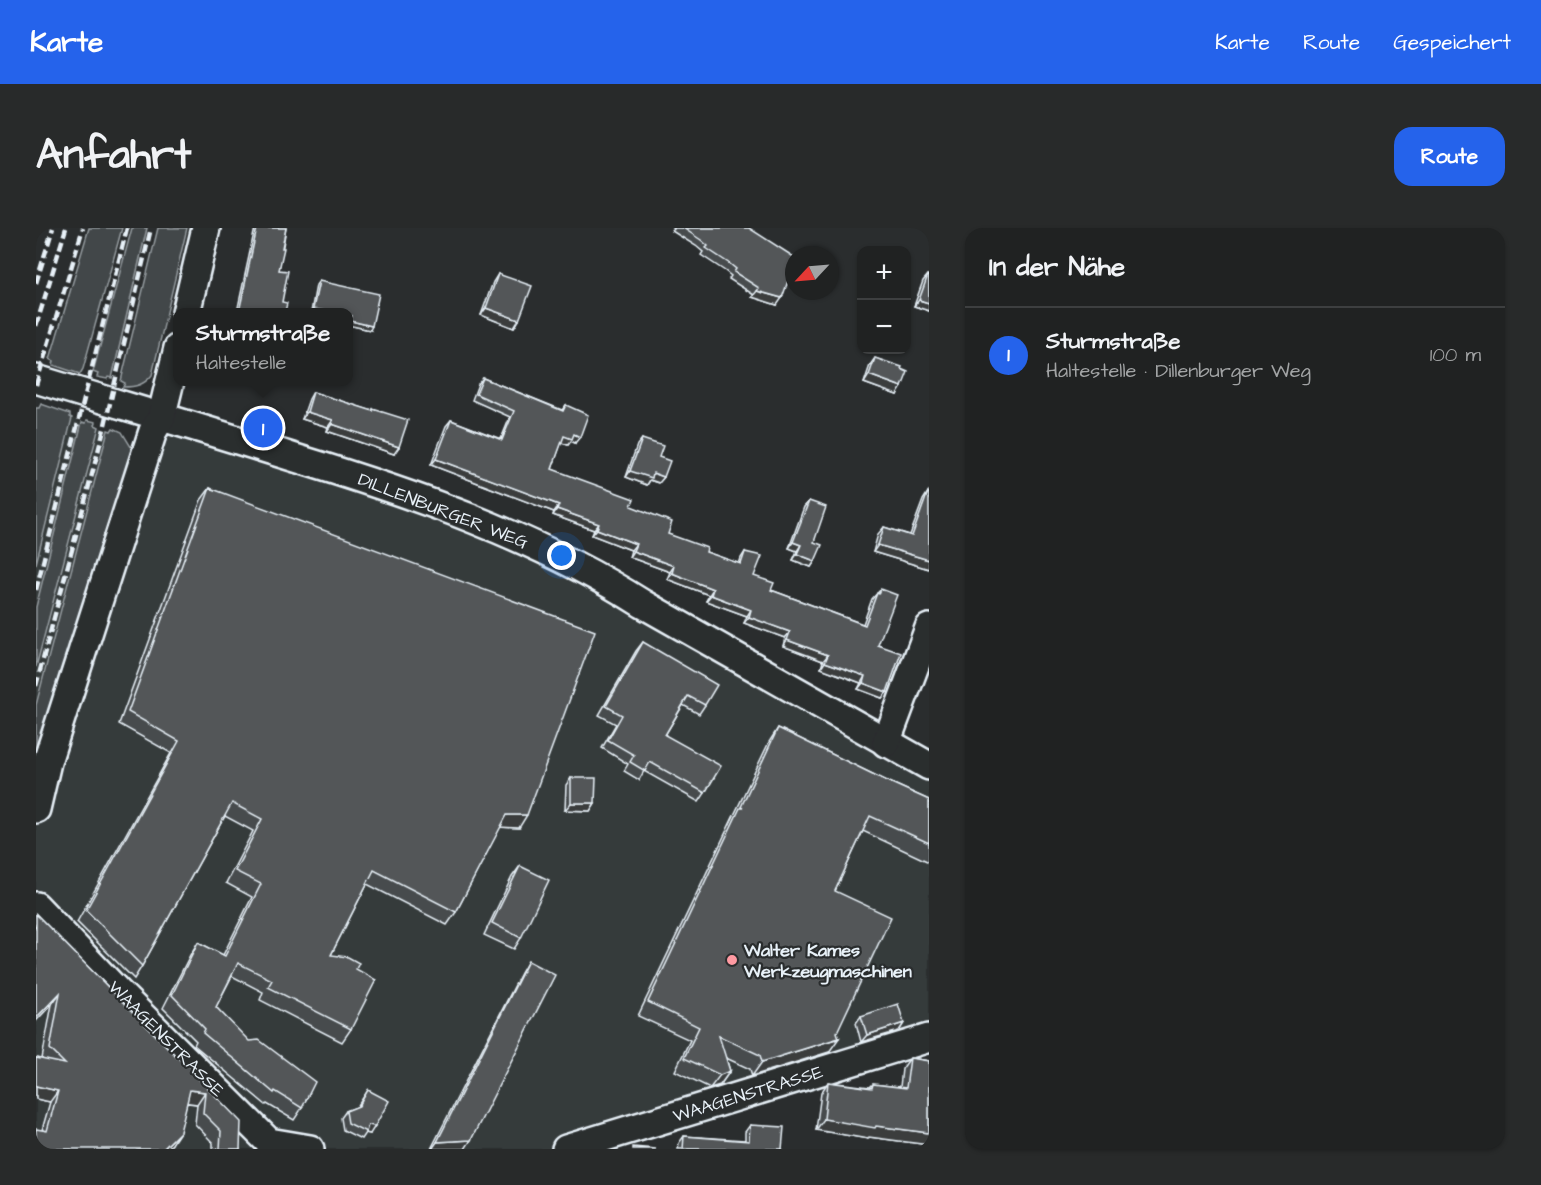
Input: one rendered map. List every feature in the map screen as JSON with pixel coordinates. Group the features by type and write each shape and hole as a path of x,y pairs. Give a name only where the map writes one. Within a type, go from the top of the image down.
{"street":[{"path":"187,308 206,228"},
{"path":"36,809 46,762 153,431 161,418 173,366"},
{"name":"DILLENBURGER WEG","path":"36,379 336,470 421,499 503,531 603,579 929,766"},
{"path":"886,742 929,628"},
{"name":"WAAGENSTRASSE","path":"36,906 269,1145 310,1149"},
{"name":"WAAGENSTRASSE","path":"566,1149 929,1038"}],"shaded area":[{"path":"89,228 122,228 80,374 53,365 54,361 50,359"},
{"path":"132,228 147,228 112,378 97,377 98,374 93,372"},
{"path":"158,228 187,228 152,375 139,385 123,387 125,383 121,381"},
{"path":"41,404 70,414 70,417 78,421 96,422 96,426 112,431 36,754 36,407 39,408"},
{"path":"41,404 70,414 72,418 36,564 36,408 39,408"},
{"path":"87,420 96,422 95,425 99,427 36,667 36,607 82,422 86,423"},
{"path":"177,424 504,535 929,769 929,1037 564,1149 326,1149 278,1140 266,1149 36,1149 36,817 156,433"},
{"path":"113,428 122,432 133,450 36,774 36,705 108,430 111,431"}],"building":[{"path":"257,228 286,228 279,270 288,271 282,302 287,303 286,308 240,308"},
{"path":"683,228 749,228 785,251 785,290 782,298 757,291 759,288 734,272 736,269 706,248 708,246"},
{"path":"498,274 532,286 519,320 486,308"},
{"path":"929,275 929,303 919,300"},
{"path":"319,281 379,294 372,326 353,321 353,308 313,308"},
{"path":"875,358 902,367 901,369 908,372 902,387 869,375"},
{"path":"483,378 563,411 566,405 588,415 580,437 574,434 572,439 564,436 552,469 634,499 631,506 672,522 668,534 707,548 706,552 741,564 745,552 762,556 754,576 774,583 771,590 865,625 877,593 879,594 881,589 897,595 878,645 901,653 887,692 863,683 865,676 825,662 828,655 787,640 790,632 749,617 751,610 711,595 713,589 672,573 674,566 633,551 636,544 597,529 599,524 557,509 559,505 436,459 451,420 502,440 514,411 476,394"},
{"path":"313,392 408,420 399,447 332,424 333,420 307,412"},
{"path":"642,439 663,446 659,457 670,461 664,477 653,473 652,478 630,471"},
{"path":"210,488 595,631 527,815 507,815 456,912 374,870 331,955 348,957 359,963 356,969 376,980 351,1029 268,987 272,980 238,963 216,1007 249,1041 259,1040 315,1082 302,1108 275,1091 274,1093 203,1033 205,1029 172,995 198,942 225,956 261,884 235,871 262,819 232,803 142,966 86,910 179,741 128,712"},
{"path":"928,492 929,560 878,545 884,527 912,536"},
{"path":"809,501 826,507 814,542 822,545 815,561 797,554 801,545 793,542"},
{"path":"643,642 717,685 705,705 688,696 665,735 721,766 705,793 650,762 645,771 630,762 634,755 608,740 622,715 606,706"},
{"name":"Walter Kames Werkzeugmaschinen","path":"778,728 929,800 929,843 870,816 835,891 891,917 837,1032 839,1038 762,1062 760,1055 719,1036 730,1071 720,1075 684,1058 699,1027 648,1002 740,808 743,808 741,807"},
{"path":"571,778 596,778 595,803 571,803"},
{"path":"520,866 549,880 521,938 492,923"},
{"path":"36,914 185,1065 187,1063 195,1071 193,1073 241,1122 240,1149 220,1149 221,1131 203,1113 205,1092 190,1090 180,1132 163,1149 36,1149 36,1129 47,1131 58,1091 36,1086 36,1058 65,1064 50,1049 60,993 36,1018"},
{"path":"528,961 555,975 471,1140 437,1142"},
{"path":"898,1004 904,1023 867,1035 861,1016"},
{"path":"910,1058 929,1061 929,1133 876,1126 875,1128 824,1119 828,1082 872,1088 873,1084 906,1088"},
{"path":"368,1090 389,1101 375,1126 368,1125 366,1132 348,1123 346,1111 359,1106"},
{"path":"750,1125 784,1127 782,1149 683,1149 684,1136 749,1141"},
{"path":"633,1147 656,1149 633,1149"}],"railway":[{"path":"36,283 53,228"},
{"path":"36,326 66,228"},
{"path":"36,385 83,228"},
{"path":"36,590 127,228"},
{"path":"36,686 104,429 151,228"}],"place":[{"name":"Sturmstraße","path":"263,428"},
{"name":"Walter Kames Werkzeugmaschinen","path":"732,960"}]}
